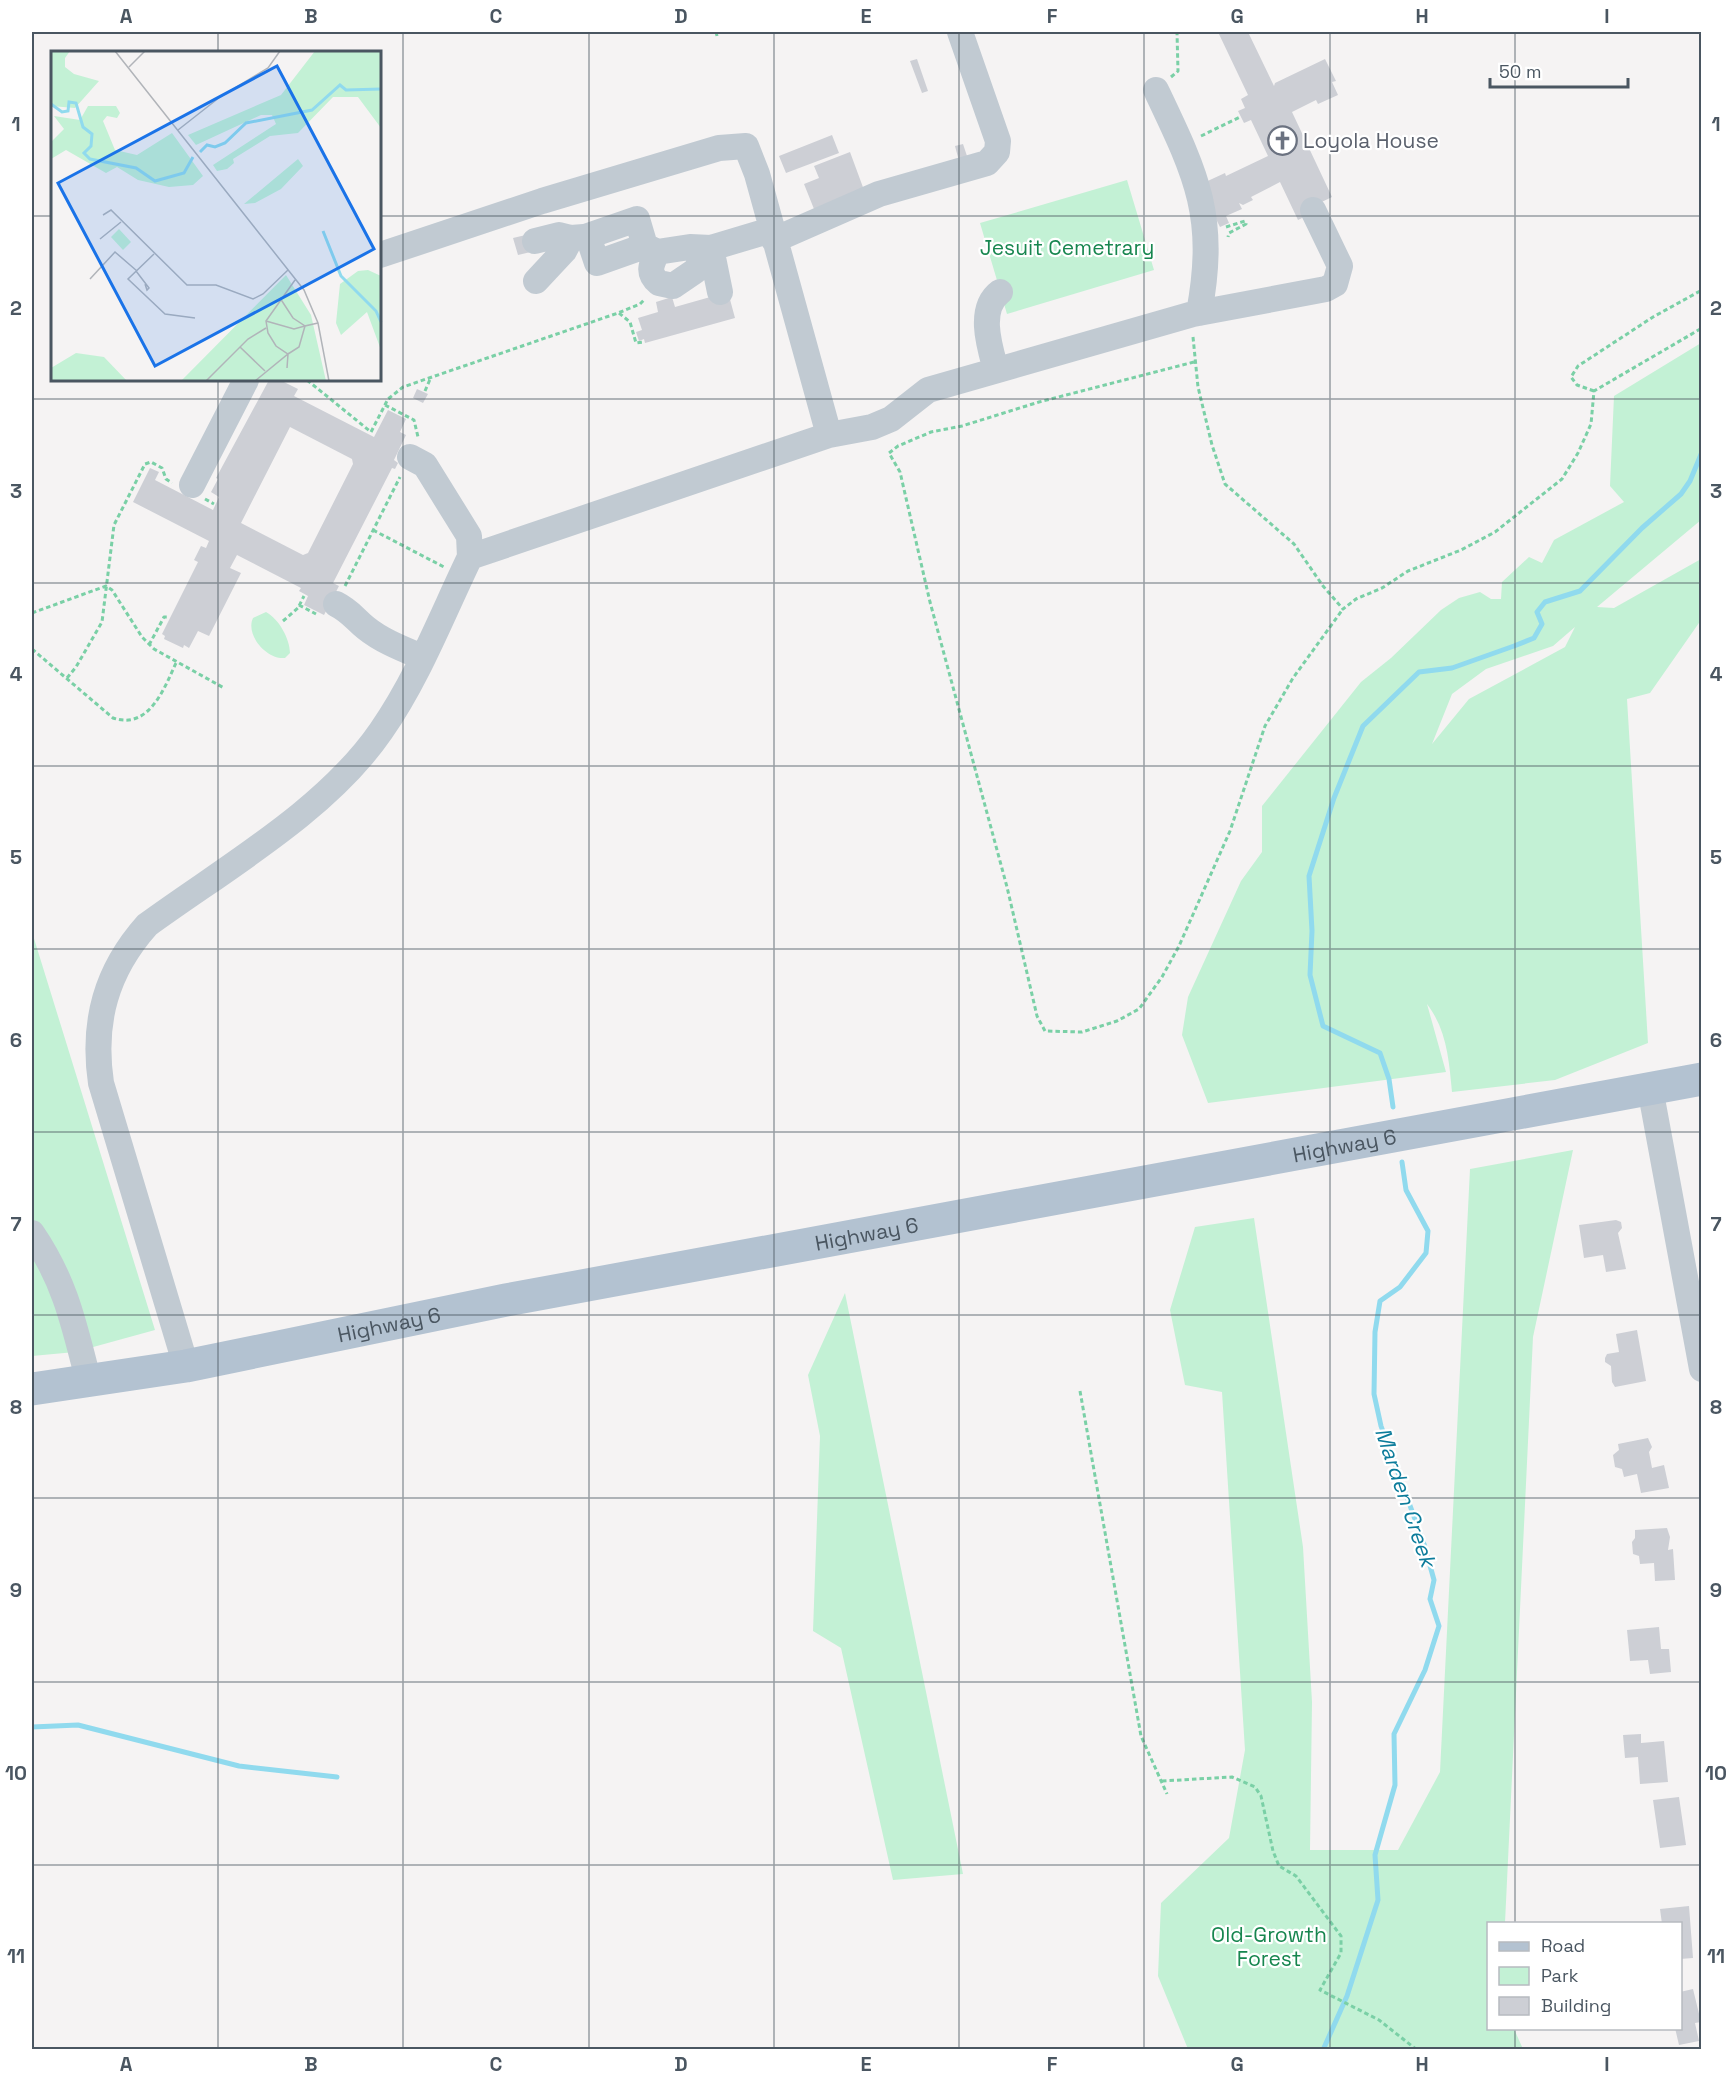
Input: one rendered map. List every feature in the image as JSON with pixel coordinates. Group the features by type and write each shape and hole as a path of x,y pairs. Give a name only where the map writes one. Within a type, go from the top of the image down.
{"main road":[{"name":"Highway 6","path":"32,1389 186,1366 506,1300 1701,1079"}],"street":[{"path":"535,241 559,235 579,237 597,263 651,249 711,248 773,235 879,194 987,163 995,157 998,141 960,32"},
{"path":"1156,90 1191,162 1202,199 1207,237 1206,265 1196,314"},
{"path":"381,255 542,201 719,148 746,146 757,174 829,435"},
{"path":"470,557 829,435 872,427 891,419 928,390 1196,314 1326,289 1335,284 1340,266 1313,210"},
{"path":"536,281 579,237"},
{"path":"651,249 650,266 654,279 659,284 673,286 695,271 711,248"},
{"path":"711,248 720,292"},
{"path":"996,370 989,344 988,313 993,297 1000,292"},
{"path":"187,488 245,381"},
{"path":"186,1366 101,1083 97,1034 107,986 131,943 147,925 306,811 355,765 387,723 470,557 470,536 426,465 406,465"},
{"path":"334,606 352,612 365,627 388,642 422,657"},
{"path":"1650,1088 1701,1369"},
{"path":"32,1233 54,1269 67,1298 88,1379"}],"path":[{"path":"1177,32 1178,71"},
{"path":"1200,137 1240,117"},
{"path":"1225,226 1226,229 1245,220 1246,224 1229,233 1226,242"},
{"path":"308,381 371,432 393,392 618,313 640,304 659,284"},
{"path":"1701,290 1653,317 1578,366 1570,377 1577,385 1594,391 1701,328"},
{"path":"618,313 630,322 636,343 643,342"},
{"path":"1196,314 1194,362 1212,445 1225,483 1294,544 1323,586 1343,609"},
{"path":"1194,362 1039,402 963,426 932,432 898,446 890,453 900,472 930,602 1007,887 1037,1016 1045,1031 1082,1032 1117,1022 1139,1009 1162,977 1183,937 1230,831 1265,726 1293,678 1343,609 1356,599 1382,588 1408,571 1461,550 1495,532 1562,479 1578,453 1591,424 1594,391"},
{"path":"425,390 431,377"},
{"path":"385,405 414,420"},
{"path":"67,678 76,667 102,621 114,525 146,464 151,462 162,468 166,479 214,504"},
{"path":"299,605 334,606 406,465"},
{"path":"373,530 435,562"},
{"path":"32,613 106,586"},
{"path":"106,586 112,590 149,645 176,663 224,688"},
{"path":"283,621 299,605 304,596"},
{"path":"149,645 164,616 169,617"},
{"path":"32,649 113,718 128,721 147,713 176,663"},
{"path":"1080,1391 1141,1736 1167,1794"},
{"path":"1162,1781 1232,1777 1255,1788 1261,1796 1273,1851 1279,1866 1296,1876 1320,1905 1341,1936 1341,1953 1320,1990 1378,2020 1416,2049"}],"green space":[{"name":"Jesuit Cemetrary","path":"1127,180 1154,270 1007,314 980,223"},
{"path":"1701,343 1701,520 1597,607 1614,608 1701,559 1701,620 1650,693 1627,699 1648,1043 1555,1080 1452,1092 1443,1035 1427,1004 1446,1072 1208,1103 1182,1035 1188,997 1241,881 1262,852 1262,806 1361,682 1391,658 1441,610 1459,598 1480,592 1491,599 1501,599 1502,582 1529,557 1542,563 1554,540 1624,502 1610,486 1614,396","holes":["1575,627 1565,647 1469,699 1432,744 1452,694 1486,669 1553,646"]},
{"path":"266,612 275,619 286,636 290,653 285,658 278,658 265,651 252,632 253,618"},
{"path":"32,932 155,1330 75,1352 32,1356"},
{"name":"Old-Growth Forest","path":"1573,1150 1533,1337 1505,1922 1487,1922 1487,2030 1514,2030 1523,2049 1188,2049 1158,1976 1161,1903 1229,1838 1245,1750 1222,1392 1185,1385 1170,1310 1195,1227 1254,1218 1303,1547 1312,1702 1310,1850 1398,1850 1440,1772 1470,1169"},
{"path":"845,1293 963,1874 893,1880 841,1648 813,1631 820,1436 808,1375"}],"building":[{"name":"Loyola House","path":"1218,32 1248,32 1274,86 1275,83 1325,59 1336,81 1332,82 1338,95 1318,104 1316,100 1292,112 1332,197 1305,210 1308,215 1298,220 1280,182 1251,197 1253,200 1243,205 1239,203 1242,209 1226,216 1229,223 1220,227 1199,185 1225,173 1226,176 1268,156 1251,120 1244,123 1238,111 1245,108 1241,99 1248,95"},
{"path":"917,59 928,91 922,93 910,61"},
{"path":"832,135 839,153 786,173 779,156"},
{"path":"963,144 968,159 959,161 955,146"},
{"path":"850,152 864,190 814,209 804,184 819,178 814,166"},
{"path":"530,234 535,251 518,255 513,238"},
{"path":"728,292 735,318 645,343 644,339 639,341 636,332 642,330 638,318 658,312 656,302 672,297 675,307"},
{"path":"268,381 282,381 298,389 294,396 374,437 388,410 406,419 400,432 406,435 394,460 398,463 395,469 392,468 333,583 339,586 324,615 304,605 308,596 299,591 301,588 237,555 230,568 241,573 209,636 198,631 189,648 184,645 183,648 164,639 165,636 162,634 198,562 194,560 201,546 206,548 209,541 133,502 150,468 159,472 155,480 213,510 219,497 211,492 218,479 216,478","holes":["290,427 352,459 353,464 308,553 303,555 241,523"]},
{"path":"417,389 428,394 423,403 413,398"},
{"path":"1616,1220 1621,1222 1622,1228 1618,1233 1626,1269 1606,1272 1603,1255 1584,1258 1579,1225"},
{"path":"1637,1330 1646,1381 1615,1387 1612,1382 1611,1366 1605,1362 1605,1358 1607,1354 1619,1352 1616,1334"},
{"path":"1648,1438 1652,1447 1649,1452 1652,1468 1664,1465 1669,1488 1641,1493 1637,1474 1624,1477 1622,1469 1615,1467 1613,1455 1619,1450 1618,1444"},
{"path":"1667,1528 1670,1537 1668,1550 1673,1549 1675,1580 1655,1581 1654,1563 1640,1564 1639,1556 1633,1554 1632,1542 1635,1538 1635,1530"},
{"path":"1659,1627 1661,1649 1669,1649 1671,1672 1650,1674 1648,1660 1630,1661 1627,1630"},
{"path":"1641,1734 1641,1743 1664,1741 1668,1782 1640,1784 1638,1757 1625,1758 1623,1735"},
{"path":"1679,1797 1686,1845 1660,1848 1653,1800"},
{"path":"1689,1906 1693,1958 1682,1959 1682,1922 1662,1922 1660,1909"},
{"path":"1693,1989 1701,2022 1695,2023 1699,2041 1679,2045 1675,2030 1682,2030 1682,1992"}],"waterway":[{"path":"1393,1107 1389,1079 1380,1053 1323,1026 1310,975 1312,931 1309,876 1334,798 1363,726 1419,672 1452,668 1534,638 1542,624 1537,612 1545,602 1580,591 1642,528 1681,494 1690,481 1702,452"},
{"name":"Marden Creek","path":"1323,2050 1347,1996 1378,1900 1375,1855 1395,1785 1394,1734 1425,1670 1439,1626 1430,1599 1434,1580 1424,1544 1381,1426 1374,1394 1375,1332 1380,1301 1400,1287 1426,1253 1428,1231 1406,1190 1402,1162"},
{"path":"32,1727 78,1725 239,1766 337,1777"}],"place":[{"name":"Loyola House","path":"1282,140"}]}
